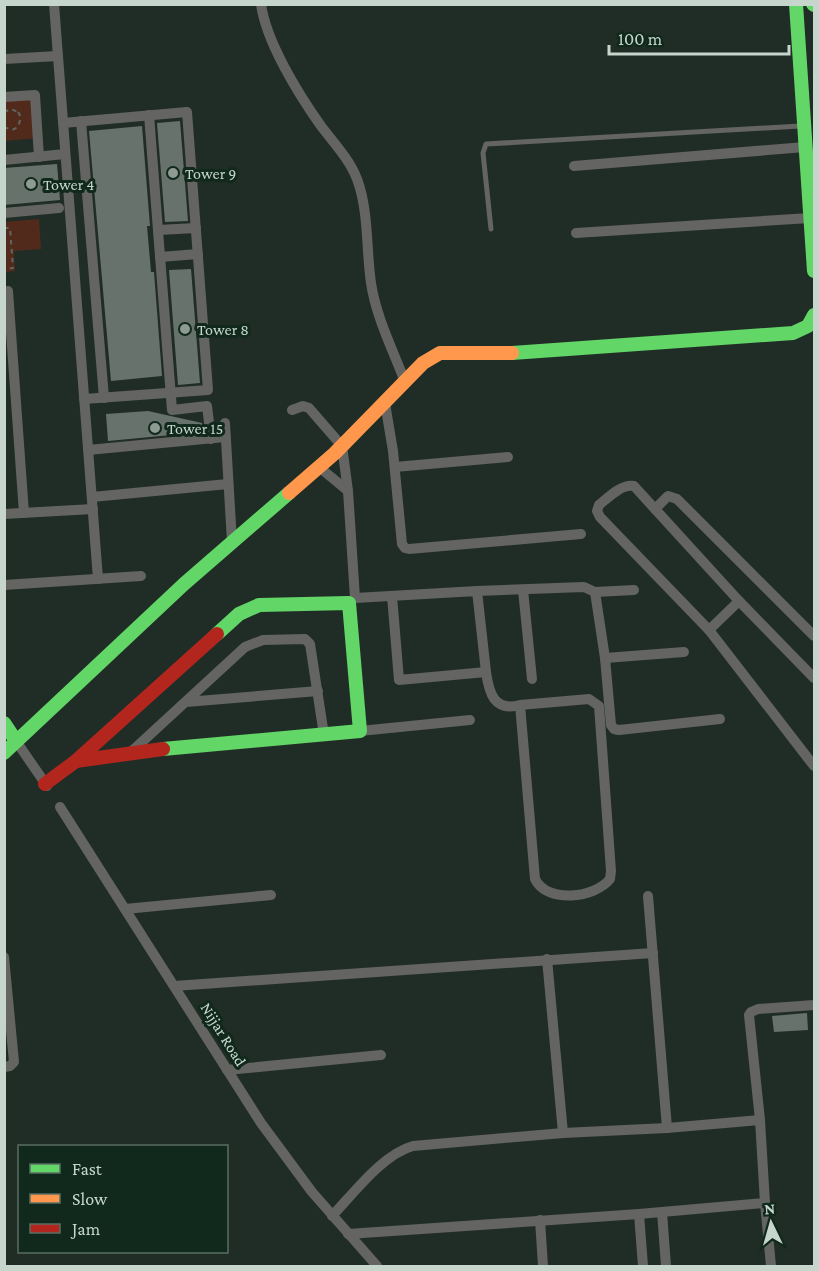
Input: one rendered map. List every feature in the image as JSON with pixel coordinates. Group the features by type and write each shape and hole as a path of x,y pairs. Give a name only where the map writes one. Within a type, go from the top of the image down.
{"street":[{"path":"54,4 98,579"},
{"path":"261,4 268,33 284,65 356,177 364,208 371,285 405,382"},
{"path":"796,4 814,271"},
{"path":"4,59 58,56"},
{"path":"4,97 35,94 39,157"},
{"path":"63,123 187,112 198,254 208,390 84,399"},
{"path":"149,115 172,410 207,406 211,439"},
{"path":"81,121 104,398"},
{"path":"4,160 65,154"},
{"path":"574,165 808,156"},
{"path":"4,213 59,208"},
{"path":"576,233 810,218"},
{"path":"158,230 196,228"},
{"path":"160,257 198,254"},
{"path":"8,291 24,513"},
{"path":"4,753 184,584 342,446 423,363 440,352 506,353 793,333 808,326 814,315"},
{"path":"385,403 395,467 402,544 405,548 581,534"},
{"path":"292,410 303,406 309,408 342,446 348,491 355,598 584,587 595,592 634,590"},
{"path":"225,423 232,542"},
{"path":"88,450 225,437"},
{"path":"395,467 508,457"},
{"path":"319,467 348,491"},
{"path":"92,497 228,484"},
{"path":"814,678 631,485 621,488 599,505 597,511 600,518 709,630 814,766"},
{"path":"656,509 668,496 677,499 814,636"},
{"path":"4,514 93,509"},
{"path":"4,585 141,576"},
{"path":"523,590 532,680"},
{"path":"477,591 488,689 494,699 502,706 511,707 520,705 589,699 599,706 611,871 610,879 599,889 575,895 552,894 541,889 535,879 520,705"},
{"path":"595,592 605,658 611,725 614,729 720,719"},
{"path":"392,596 399,680 486,672"},
{"path":"709,630 739,601"},
{"path":"4,723 46,785 238,614 259,605 349,603 360,731"},
{"path":"131,752 245,647 263,640 305,639 309,641 324,735"},
{"path":"605,658 684,652"},
{"path":"186,702 318,691"},
{"path":"76,760 131,752 470,720"},
{"name":"Nijjar Road","path":"60,807 261,1124 312,1192 377,1266"},
{"path":"125,909 271,895"},
{"path":"648,896 667,1128"},
{"path":"174,986 653,953"},
{"path":"4,957 14,1062 4,1067"},
{"path":"547,959 563,1133"},
{"path":"771,1266 760,1120 749,1020 751,1012 758,1009 814,1005"},
{"path":"227,1070 381,1055"},
{"path":"332,1216 388,1158 404,1148 563,1133 667,1128 760,1120"},
{"path":"348,1234 765,1203"},
{"path":"662,1212 666,1266"},
{"path":"639,1214 643,1266"},
{"path":"540,1220 543,1266"}],"lane":[{"path":"491,229 483,153 486,144 803,126"}],"path":[{"path":"4,112 15,110 20,115 21,121 16,129 9,130 4,127"},
{"path":"4,228 10,228 13,268 4,269"}],"shaded area":[{"path":"35,95 38,138 5,141 5,97"},
{"path":"39,219 41,249 14,251 15,271 5,272 5,222"}],"building":[{"name":"Tower 9","path":"180,121 188,221 165,222 157,123"},
{"path":"142,126 150,226 147,226 151,272 154,272 162,376 111,381 89,131"},
{"name":"Tower 4","path":"57,164 60,200 4,205 4,168"},
{"name":"Tower 8","path":"191,269 200,383 178,385 169,270"},
{"name":"Tower 15","path":"148,411 202,423 203,432 108,441 106,414"},
{"path":"807,1013 808,1030 774,1032 772,1016"}],"traffic: fast":[{"path":"796,4 814,271"},
{"path":"512,353 793,333 808,326 814,315"},
{"path":"4,753 184,584 289,493"},
{"path":"163,749 360,731 349,603 259,605 239,614 217,634"},
{"path":"4,723 16,741"}],"traffic: slow":[{"path":"289,493 335,453 423,363 440,353 512,353"}],"traffic: jam":[{"path":"45,784 76,761 217,634"},
{"path":"76,761 163,749"}],"place":[{"name":"Tower 9","path":"173,173"},
{"name":"Tower 4","path":"31,184"},
{"name":"Tower 8","path":"185,329"},
{"name":"Tower 15","path":"155,428"}]}
